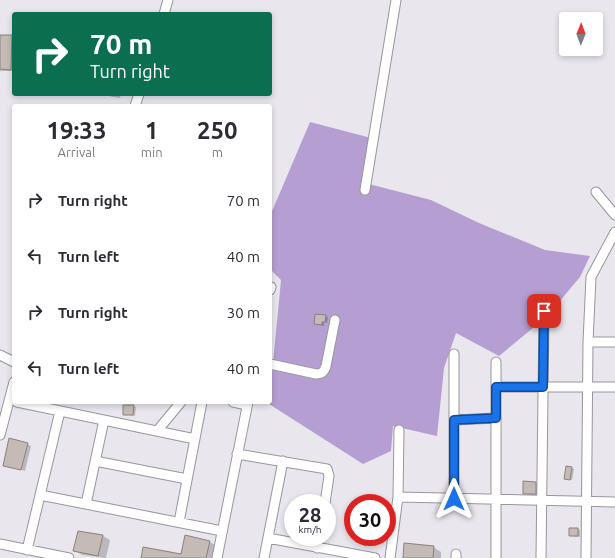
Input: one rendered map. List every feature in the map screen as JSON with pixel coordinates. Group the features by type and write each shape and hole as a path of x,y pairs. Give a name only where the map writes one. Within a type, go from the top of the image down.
{"street":[{"path":"165,12 168,0"},
{"path":"365,190 396,0"},
{"path":"596,192 615,215"},
{"path":"586,558 587,387 591,277 615,232"},
{"path":"542,558 544,311"},
{"path":"272,364 321,374 326,366 335,320"},
{"path":"588,342 615,342"},
{"path":"454,354 454,499"},
{"path":"0,355 12,361"},
{"path":"496,362 496,558"},
{"path":"496,387 615,387"},
{"path":"0,434 12,404"},
{"path":"27,404 195,439"},
{"path":"157,431 179,404"},
{"path":"179,522 202,404"},
{"path":"216,558 247,404"},
{"path":"27,550 60,411"},
{"path":"454,420 496,418"},
{"path":"86,504 104,420"},
{"path":"390,558 398,498 399,430"},
{"path":"237,454 327,469 330,476 327,494"},
{"path":"95,461 187,479"},
{"path":"264,558 283,461"},
{"path":"40,495 222,531"},
{"path":"398,498 615,502"},
{"path":"268,538 376,558"},
{"path":"0,544 69,558"}],"shaded area":[{"path":"310,122 375,139 361,182 431,200 479,223 545,250 590,256 580,277 553,309 538,297 539,323 499,356 456,333 444,368 437,436 393,426 391,451 363,464 269,404 272,404 272,373 281,280 272,271 272,211"}],"building":[{"path":"0,35 12,35 11,70 0,69"},
{"path":"315,314 326,315 325,322 322,322 322,325 314,324"},
{"path":"123,405 134,405 133,415 123,415"},
{"path":"9,438 28,443 21,470 3,466"},
{"path":"566,466 572,467 570,480 564,479"},
{"path":"523,481 536,482 536,494 523,494"},
{"path":"569,528 578,528 578,536 569,536"},
{"path":"78,531 103,535 98,556 73,551"},
{"path":"185,535 210,541 206,558 141,558 143,547 181,554"},
{"path":"404,543 434,546 433,558 403,558"}],"route":[{"path":"454,499 454,420 496,418 496,387 543,387 544,311"}]}
